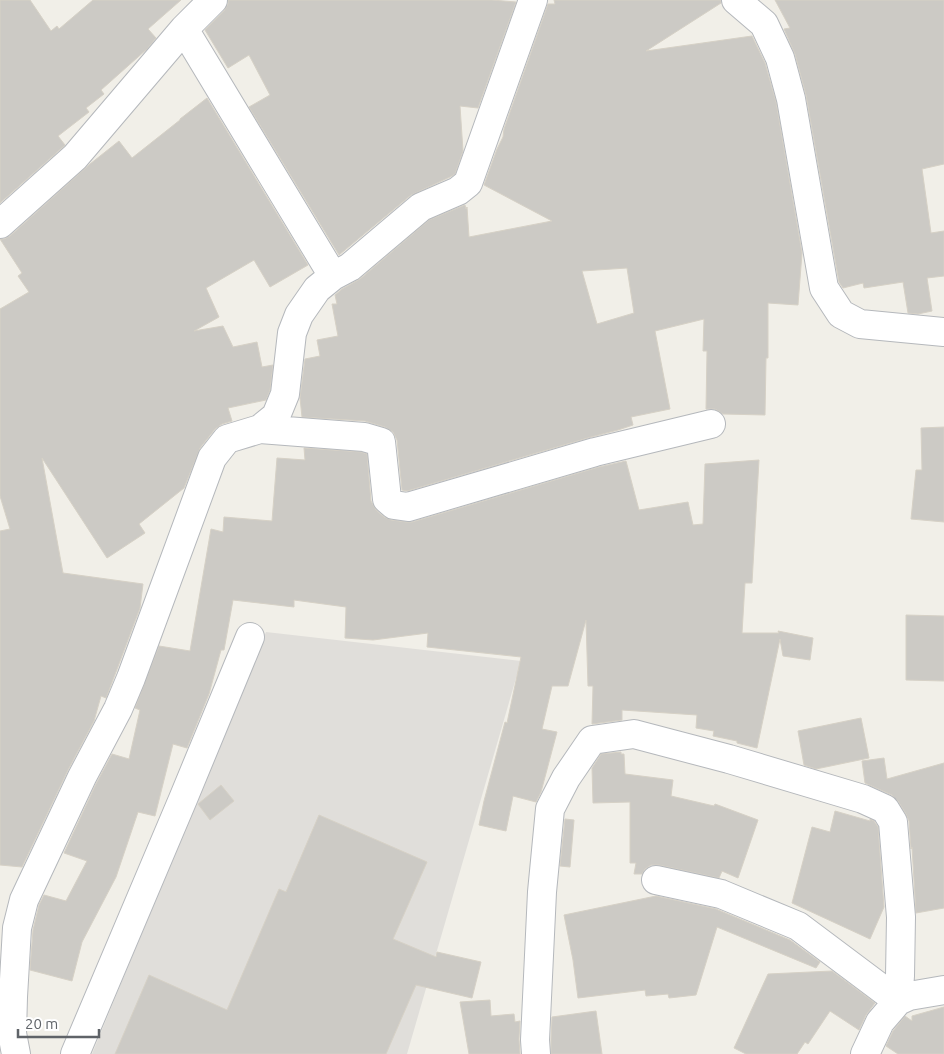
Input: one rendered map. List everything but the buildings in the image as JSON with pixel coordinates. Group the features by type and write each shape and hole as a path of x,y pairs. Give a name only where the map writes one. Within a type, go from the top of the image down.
{"street":[{"path":"0,224 75,157 184,29 213,0"},
{"path":"260,429 276,416 284,394 292,333 299,315 318,289 332,276 350,267 421,207 458,191 468,183 534,0"},
{"path":"736,0 764,24 780,58 791,99 824,288 840,314 860,324 944,332"},
{"path":"184,29 332,276"},
{"path":"9,1041 18,928 24,900 82,777 118,709 212,458 227,439 260,429 364,437 381,442 387,499 394,504 408,507 595,452 711,424"},
{"path":"75,1054 250,637"},
{"path":"536,1054 535,1040 542,892 550,809 566,778 592,740 634,734 729,759 853,796 885,809 893,822 901,917 898,1001"},
{"path":"656,880 721,894 798,926 898,1001"},
{"path":"865,1054 880,1022 898,1001 909,996 944,990"}],"shaded area":[{"path":"266,632 521,661 407,1054 92,1054"}]}
